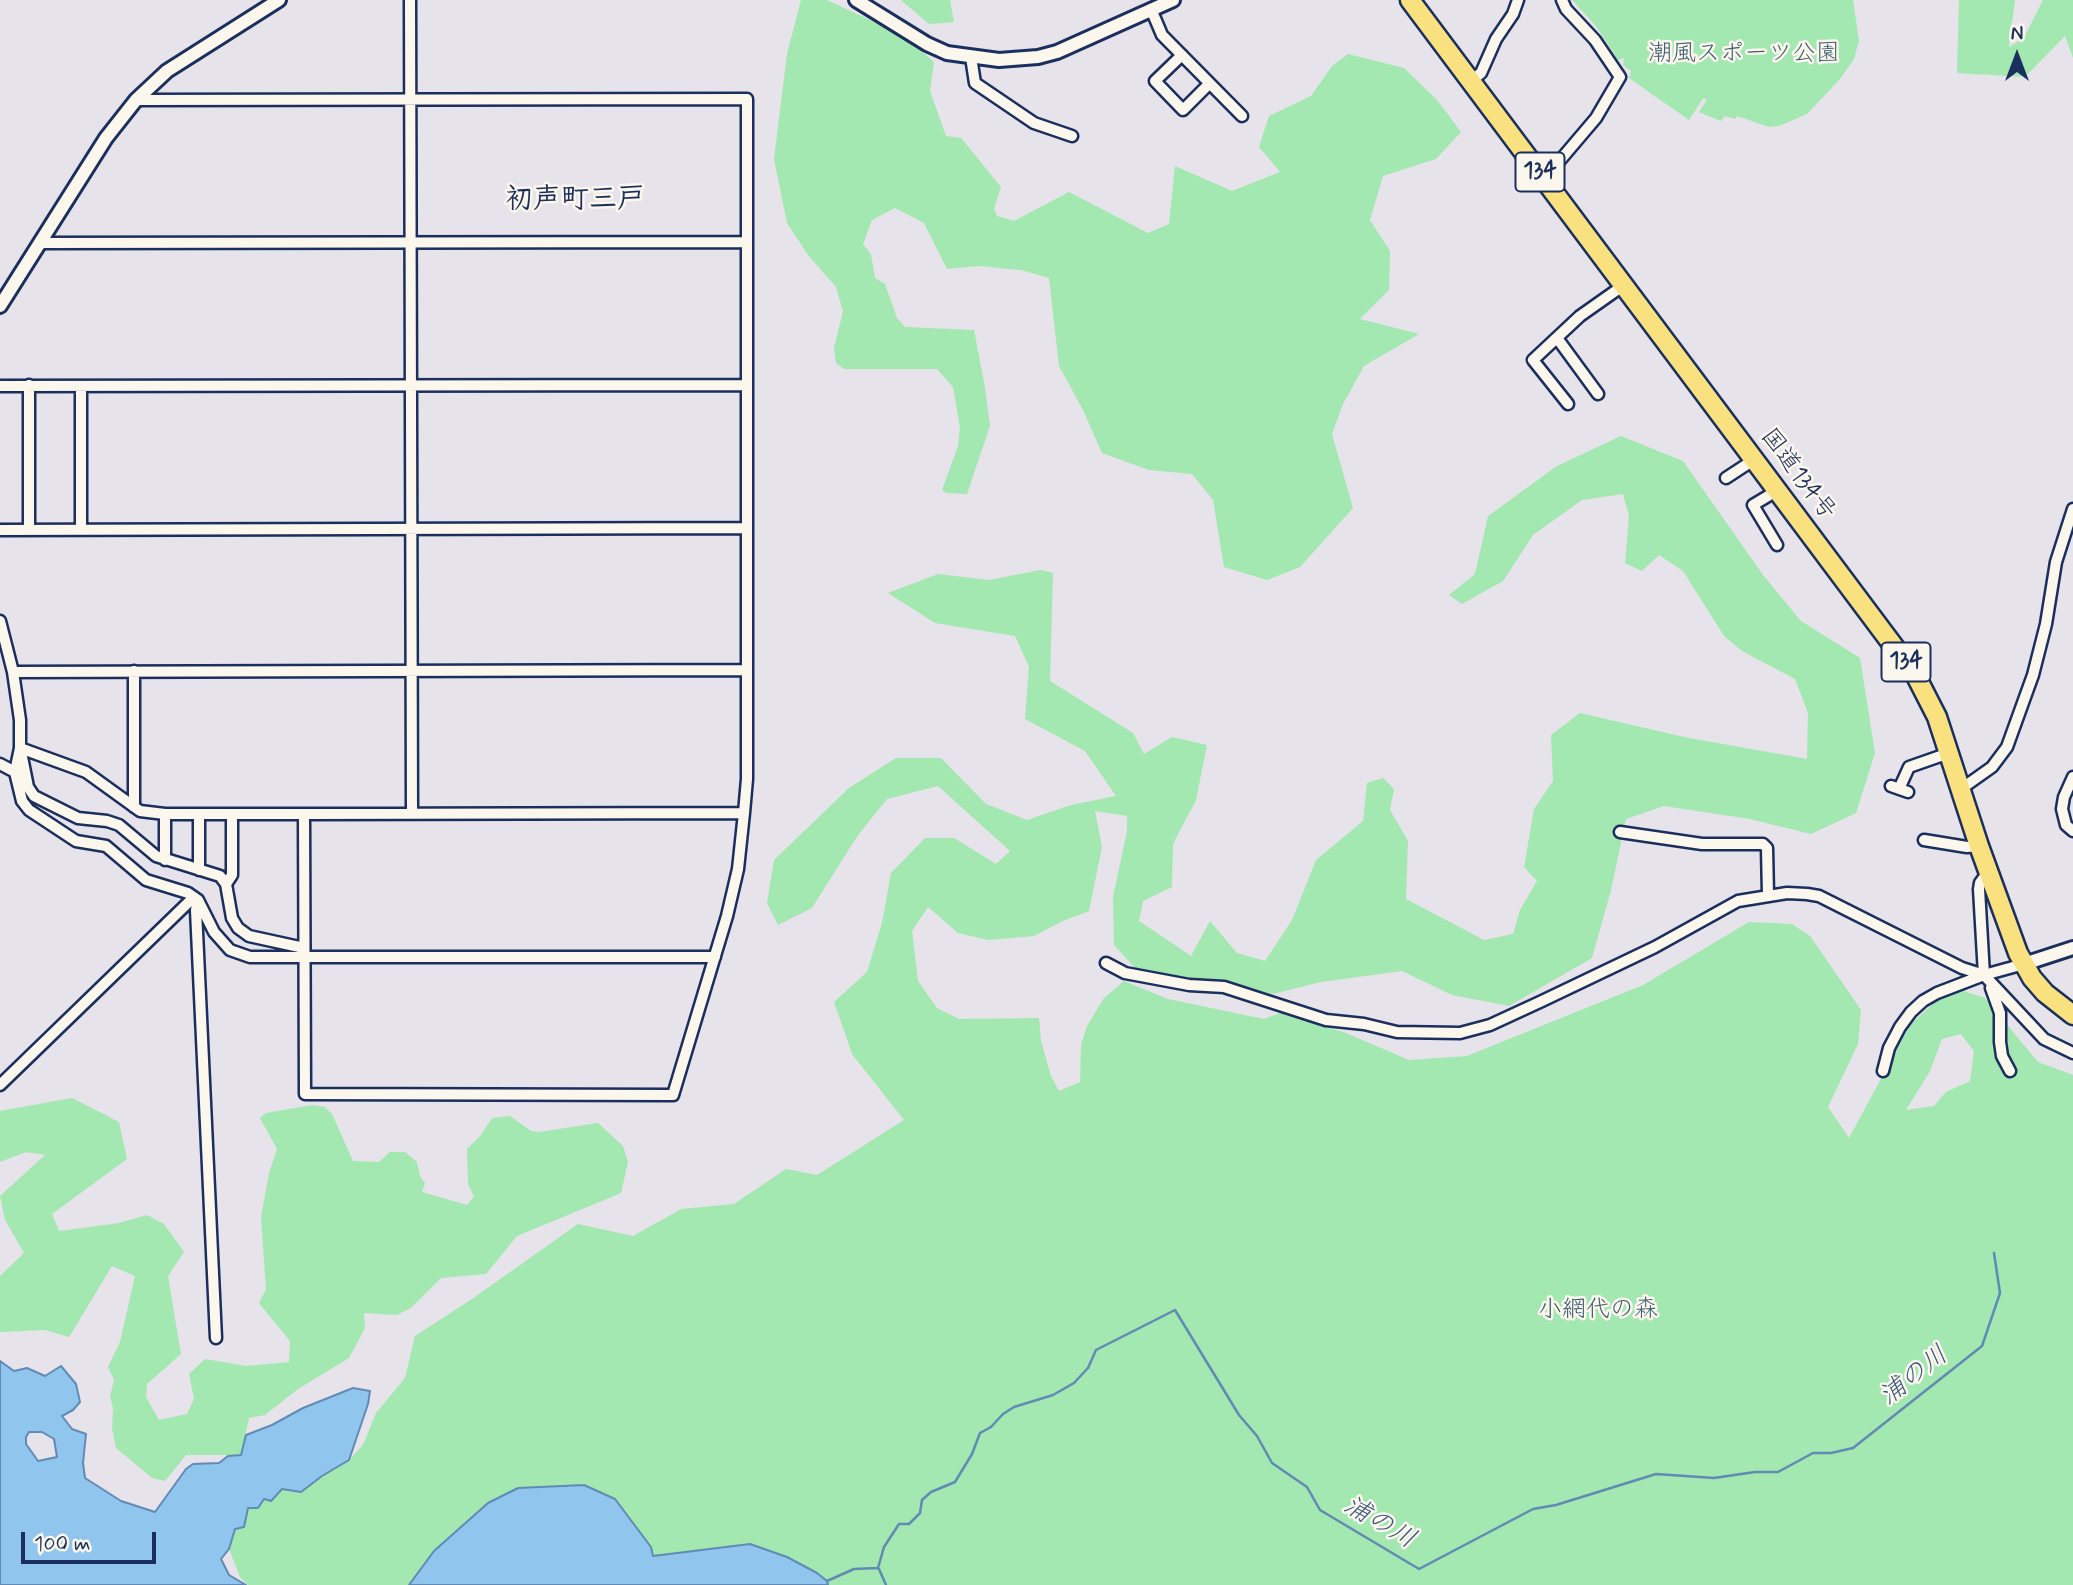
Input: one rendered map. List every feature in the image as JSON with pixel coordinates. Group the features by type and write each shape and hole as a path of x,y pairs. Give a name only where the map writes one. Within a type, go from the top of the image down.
{"highway":[{"name":"国道134号","path":"1410,0 1916,676 1937,717 1979,846 2009,931 2024,964 2045,993 2073,1015"}],"street":[{"path":"0,306 106,138 136,100 167,71 279,0"},
{"path":"410,0 412,814"},
{"path":"856,0 927,44 947,53 999,60 1038,57 1057,52 1173,0"},
{"path":"1545,178 1596,118 1620,77 1595,40 1566,9 1562,0"},
{"path":"1471,81 1481,73 1516,2"},
{"path":"1151,9 1162,35 1242,116"},
{"path":"1182,55 1155,81 1184,110 1209,84"},
{"path":"971,57 975,83 1034,123 1072,136"},
{"path":"136,100 747,99 747,779 738,869 715,957 673,1095 305,1094 304,814"},
{"path":"40,243 747,242"},
{"path":"1568,404 1533,359 1580,316 1624,285"},
{"path":"1557,338 1598,394"},
{"path":"0,386 747,385"},
{"path":"29,386 29,530"},
{"path":"81,386 81,529"},
{"path":"1726,478 1755,459"},
{"path":"1777,545 1753,505 1778,490"},
{"path":"1961,789 1992,767 2007,747 2033,676 2046,624 2056,562 2073,509"},
{"path":"0,530 747,528"},
{"path":"0,621 13,672 20,720 20,748 28,787 34,796 78,818 119,825 156,856 165,860 220,876 226,884 232,918 238,928 249,936 304,953"},
{"path":"13,672 747,670"},
{"path":"134,671 134,807"},
{"path":"20,748 86,772 141,811 165,814 744,813"},
{"path":"20,748 15,772 22,801 39,818 76,841 106,846 146,880 196,899 214,932 230,950 250,957 304,953 715,957"},
{"path":"1899,789 1909,766 1949,753"},
{"path":"0,764 15,772"},
{"path":"2073,777 2062,809 2066,825 2073,831"},
{"path":"165,814 165,860"},
{"path":"199,814 199,870"},
{"path":"226,884 232,875 232,814"},
{"path":"1620,832 1702,844 1763,844 1767,848 1768,895"},
{"path":"1924,840 1967,847 1979,846"},
{"path":"1988,871 1979,889 1985,977 2000,1013 2001,1049 2010,1071"},
{"path":"1106,963 1125,973 1189,985 1224,987 1326,1020 1364,1024 1397,1032 1460,1032 1490,1025 1542,1001 1655,947 1728,905 1787,893 1819,896 1985,977 2045,1039 2073,1053"},
{"path":"0,1085 196,899"},
{"path":"196,899 216,1338"},
{"path":"1883,1071 1889,1048 1911,1012 1937,993 2073,948"}],"green space":[{"path":"801,0 827,0 904,36 934,62 930,91 946,136 961,138 1001,187 994,209 997,216 1014,221 1069,192 1148,233 1169,224 1175,166 1232,191 1280,172 1259,147 1269,116 1311,96 1332,66 1348,54 1404,68 1437,100 1461,132 1436,159 1383,176 1370,220 1390,251 1389,290 1360,319 1419,334 1364,366 1343,404 1332,434 1353,508 1300,567 1267,580 1224,567 1213,500 1192,474 1149,470 1102,453 1059,366 1049,278 1021,270 979,266 947,269 924,223 895,208 872,220 863,244 871,254 875,278 885,284 897,318 905,327 974,330 985,388 990,426 967,494 946,493 942,490 958,446 960,428 953,387 937,369 844,369 836,363 834,348 843,311 836,287 808,255 787,223 774,159 787,54"},
{"path":"901,0 950,0 954,22 929,24"},
{"name":"潮風スポーツ公園","path":"1572,0 1853,0 1859,41 1854,59 1840,79 1807,114 1779,126 1769,127 1737,116 1735,119 1725,116 1721,121 1699,112 1707,100 1703,98 1689,120 1629,78 1631,71 1623,65 1624,58 1618,60 1596,26"},
{"path":"1959,0 2015,0 2009,47 2024,38 2043,0 2073,0 2073,58 2065,36 2025,77 1957,73"},
{"name":"小網代の森","path":"1621,436 1683,461 1763,575 1801,621 1860,658 1875,753 1856,813 1811,834 1750,819 1664,806 1626,819 1611,890 1592,958 1509,1006 1452,995 1402,971 1321,982 1273,994 1136,969 1114,945 1113,897 1127,831 1127,816 1095,811 1102,847 1089,911 1034,936 988,940 958,933 928,907 912,931 918,981 937,1008 959,1019 1039,1018 1041,1041 1051,1076 1059,1091 1080,1082 1081,1045 1087,1026 1104,998 1124,981 1168,999 1264,1019 1280,1013 1346,1033 1409,1060 1467,1056 1643,985 1749,922 1792,924 1810,936 1861,1010 1858,1044 1828,1107 1849,1138 1910,1025 1951,987 1985,998 2038,1062 2073,1075 2073,1585 248,1585 240,1577 229,1549 235,1528 244,1526 248,1508 282,1489 301,1492 349,1460 363,1445 376,1413 405,1378 415,1336 578,1224 633,1236 681,1209 734,1204 786,1169 817,1175 904,1120 852,1054 834,1002 867,972 882,923 891,873 925,838 954,838 996,864 1010,851 938,786 887,799 858,835 812,908 778,925 767,903 774,860 849,788 896,758 941,758 986,804 1027,820 1071,805 1116,796 1085,751 1025,719 1029,667 1015,636 935,623 888,593 938,574 989,580 1041,570 1053,573 1050,681 1133,733 1144,754 1172,737 1207,745 1196,800 1173,844 1172,887 1143,901 1139,921 1191,956 1210,921 1237,953 1265,961 1292,920 1316,860 1363,821 1367,783 1383,778 1394,789 1390,810 1408,841 1406,899 1484,940 1513,934 1520,910 1537,881 1524,867 1534,809 1553,781 1551,735 1580,713 1684,737 1807,759 1808,713 1795,679 1742,651 1724,636 1683,571 1659,555 1642,571 1625,563 1629,516 1623,494 1582,500 1533,535 1503,581 1462,604 1449,595 1475,574 1488,516 1557,466","holes":["1961,1034 1974,1051 1970,1081 1946,1092 1934,1106 1906,1110 1930,1071 1942,1039"]},
{"path":"72,1098 119,1122 127,1159 52,1214 59,1231 119,1223 147,1215 164,1224 184,1252 168,1276 181,1354 147,1384 146,1397 159,1420 187,1414 194,1399 189,1374 205,1359 246,1366 289,1362 290,1341 259,1303 266,1289 261,1217 269,1173 277,1149 260,1118 266,1113 312,1105 325,1107 332,1114 353,1161 379,1162 390,1152 405,1152 417,1162 420,1176 425,1183 422,1192 467,1205 474,1196 468,1184 467,1149 481,1135 492,1118 510,1116 531,1131 539,1132 598,1123 623,1146 628,1162 621,1193 517,1236 486,1274 441,1278 411,1308 397,1315 364,1313 365,1328 349,1358 298,1389 265,1415 249,1418 241,1455 186,1455 165,1481 152,1478 116,1448 112,1428 113,1408 110,1396 114,1380 108,1367 120,1342 135,1276 112,1266 69,1337 45,1330 0,1332 0,1276 24,1253 5,1220 0,1196 45,1155 26,1152 0,1162 0,1111"}],"water":[{"path":"0,1361 14,1371 27,1368 45,1376 61,1366 76,1384 80,1402 62,1416 72,1429 86,1434 83,1463 85,1478 121,1501 155,1512 186,1469 193,1464 219,1463 228,1456 241,1455 246,1435 353,1388 370,1391 349,1460 301,1492 282,1489 271,1501 264,1499 258,1508 248,1508 244,1527 235,1529 229,1549 221,1559 229,1575 246,1585 0,1585","holes":["29,1432 42,1432 54,1439 57,1457 38,1461 26,1444"]},
{"path":"584,1485 615,1499 651,1547 653,1556 750,1544 787,1557 817,1573 828,1585 409,1585 434,1551 488,1503 518,1488"}],"waterway":[{"name":"浦の川","path":"827,1581 854,1569 878,1568 884,1547 899,1524 909,1524 920,1513 922,1500 931,1492 955,1482 972,1454 980,1433 991,1427 1003,1414 1014,1407 1053,1395 1074,1383 1088,1368 1096,1350 1175,1310 1239,1415 1257,1436 1272,1463 1307,1487 1320,1510 1419,1569 1533,1509 1556,1505 1656,1474 1714,1478 1755,1472 1778,1472 1813,1453 1831,1453 1853,1448 1982,1346 2000,1293 1994,1253"},
{"path":"879,1569 886,1585"}],"district":[{"name":"初声町三戸","path":"575,201"}]}
